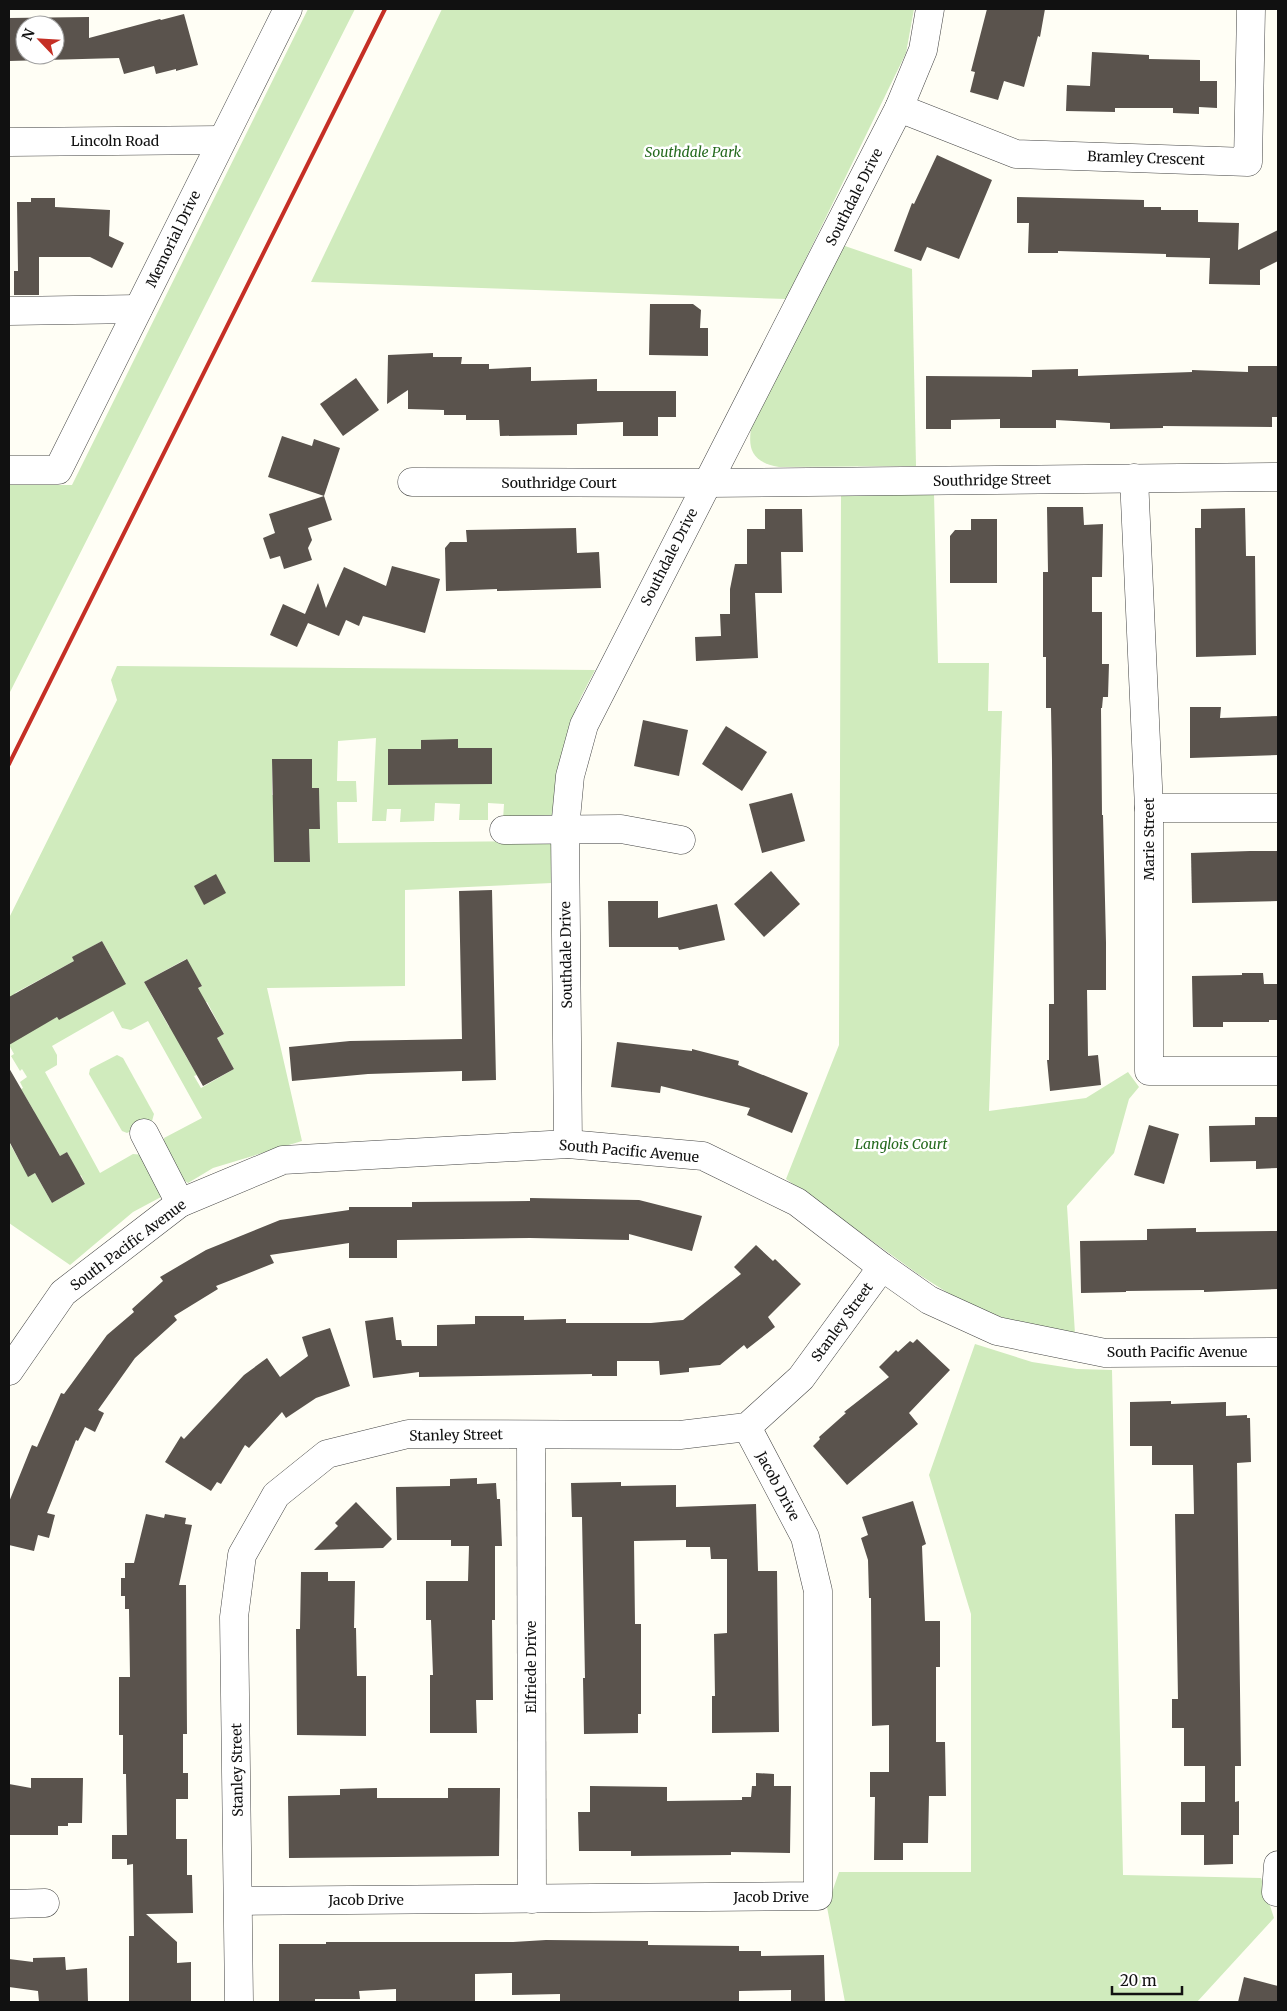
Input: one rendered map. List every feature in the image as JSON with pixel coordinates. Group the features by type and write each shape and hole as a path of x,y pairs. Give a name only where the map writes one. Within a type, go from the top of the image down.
{"street":[{"name":"Memorial Drive","path":"9,470 58,470 288,9"},
{"name":"Southdale Drive","path":"568,1144 565,829 570,776 584,725 899,108 923,50 930,9"},
{"name":"Bramley Crescent","path":"899,108 1016,154 1248,162 1251,9"},
{"name":"Lincoln Road","path":"9,142 221,140"},
{"path":"9,311 138,310"},
{"name":"Southridge Street","path":"707,483 1278,476"},
{"name":"Marie Street","path":"1134,478 1149,808 1149,1071 1278,1071"},
{"name":"Southridge Court","path":"412,482 707,483"},
{"path":"1149,808 1278,808"},
{"path":"504,830 621,829 681,840"},
{"path":"144,1133 180,1203"},
{"name":"South Pacific Avenue","path":"9,1371 63,1294 180,1203 283,1160 568,1144 703,1156 797,1202 882,1267 929,1300 997,1331 1105,1353 1278,1352"},
{"name":"Stanley Street","path":"239,2002 234,1617 242,1555 276,1495 327,1454 408,1434 680,1435 747,1427 802,1378 882,1267"},
{"name":"Jacob Drive","path":"239,1901 818,1896 818,1591 805,1537 747,1427"},
{"name":"Elfriede Drive","path":"531,1435 532,1899"},
{"path":"1278,1865 1276,1892 1278,1892"},
{"path":"9,1904 45,1903"}],"green space":[{"path":"308,9 355,9 9,694 9,485 72,485"},
{"name":"Southdale Park","path":"442,9 914,9 906,53 786,299 311,282"},
{"path":"842,245 912,269 916,466 779,467 762,462 753,453 750,440 752,423"},
{"name":"Langlois Court","path":"934,493 938,663 989,663 988,711 1002,711 989,1111 1086,1098 1128,1072 1139,1087 1129,1099 1114,1153 1067,1206 1075,1334 1019,1323 987,1312 956,1298 918,1274 786,1179 839,1045 841,494"},
{"path":"117,666 595,670 579,701 562,751 552,817 503,820 504,804 488,803 488,820 459,820 460,804 435,803 434,821 400,822 401,809 387,809 386,821 372,821 376,738 338,741 337,781 356,781 357,802 337,802 338,843 543,841 552,844 552,883 405,890 405,986 267,988 302,1141 213,1168 188,1183 170,1164 165,1151 164,1138 202,1118 148,1021 131,1030 122,1028 113,1011 52,1046 57,1055 57,1065 45,1072 100,1173 133,1154 145,1155 161,1184 161,1197 133,1212 70,1265 9,1223 9,1126 34,1111 21,1089 23,1088 20,1082 27,1077 22,1069 20,1071 11,1056 14,1054 9,1045 9,918 117,700 111,680","holes":["458,739 458,748 492,748 492,784 388,785 388,749 421,749","272,759 312,759 312,788 319,789 320,829 309,829 310,862 274,862 274,827 281,795 272,795","102,941 119,971 123,985 59,1019 57,1017 35,1029 15,993 74,961 73,957","186,959 202,986 194,991 202,1005 207,1002 224,1034 217,1038 234,1069 201,1088 194,1076 197,1075 184,1053 178,1023 169,1027 144,982","42,1126 54,1151 57,1150 60,1156 67,1152 71,1159 69,1161 78,1177 81,1175 85,1184 52,1203 35,1173 28,1176 10,1144"]},
{"path":"117,1055 123,1058 154,1114 152,1121 127,1133 122,1131 89,1074 90,1069"},
{"path":"975,1344 1032,1362 1077,1369 1112,1370 1123,1875 1261,1878 1274,1918 1197,2002 845,2002 827,1907 839,1872 971,1872 971,1614 929,1475"}],"building":[{"path":"987,9 1045,9 1040,37 1038,36 1024,87 1004,81 998,100 970,92 975,72 971,71"},
{"path":"184,14 198,65 156,74 154,66 124,74 119,58 65,59 65,17 89,17 89,38"},
{"path":"9,18 15,18 15,61 9,61"},
{"path":"1092,52 1149,55 1149,59 1200,60 1200,81 1217,81 1217,108 1199,107 1199,114 1173,113 1173,108 1115,108 1115,112 1066,111 1067,85 1090,86"},
{"path":"937,155 992,180 959,259 927,247 921,261 894,251 912,203 914,204"},
{"path":"1017,197 1144,200 1144,207 1161,207 1161,210 1198,210 1198,222 1239,223 1238,250 1278,230 1278,261 1260,270 1260,285 1209,284 1210,258 1166,257 1166,254 1058,251 1058,253 1028,253 1029,223 1017,223"},
{"path":"31,198 55,198 55,207 110,210 109,236 124,243 112,268 90,257 39,257 39,295 14,295 14,271 18,271 17,202 31,202"},
{"path":"650,304 693,304 701,310 700,328 708,328 708,356 649,355"},
{"path":"433,353 433,357 462,357 461,364 489,364 489,369 531,367 531,381 597,379 597,391 676,391 676,417 658,417 658,436 623,436 623,422 577,424 577,435 500,436 499,420 466,420 466,415 444,415 444,410 408,409 408,390 387,404 388,355"},
{"path":"1248,366 1278,366 1278,417 1272,417 1272,427 1163,426 1163,428 1110,429 1110,423 1056,420 1056,428 1000,428 1000,419 951,420 951,429 926,429 926,376 1032,377 1032,370 1078,369 1078,376 1192,372 1192,370 1248,372"},
{"path":"356,378 379,410 343,436 320,404"},
{"path":"282,436 312,446 314,439 340,448 324,496 268,477"},
{"path":"324,496 332,520 308,528 312,540 308,548 312,560 284,569 280,556 270,559 263,538 275,533 269,514"},
{"path":"1047,507 1083,507 1084,525 1103,524 1102,577 1092,577 1092,612 1102,612 1102,664 1109,664 1108,697 1103,697 1101,708 1106,990 1087,990 1088,1056 1098,1055 1101,1085 1050,1091 1047,1060 1049,1060 1049,1004 1054,1004 1052,760 1051,708 1046,708 1046,657 1043,657 1043,572 1048,572"},
{"path":"1245,508 1246,556 1255,556 1256,655 1196,657 1195,528 1201,528 1201,509"},
{"path":"765,509 802,509 803,552 781,552 782,593 755,593 758,658 696,661 695,637 721,636 720,614 730,614 730,589 735,564 747,564 747,529 765,529"},
{"path":"971,519 997,519 997,583 950,583 950,536 955,530 971,530"},
{"path":"576,528 577,553 599,552 601,588 446,591 445,548 450,542 467,542 466,530"},
{"path":"392,566 440,579 425,633 363,616 359,626 346,620 339,636 308,623 297,647 270,635 283,604 305,614 318,583 326,608 344,567 386,586"},
{"path":"1190,707 1221,707 1220,718 1278,716 1278,755 1190,758"},
{"path":"643,720 688,730 679,776 634,766"},
{"path":"726,726 767,752 742,791 702,764"},
{"path":"458,739 458,748 492,748 492,784 388,785 388,749 421,749 421,740"},
{"path":"272,759 312,759 312,788 319,788 320,829 309,829 310,862 274,862"},
{"path":"792,793 805,841 762,853 749,804"},
{"path":"1278,851 1278,901 1192,903 1191,853"},
{"path":"771,871 800,904 764,937 734,904"},
{"path":"216,874 226,893 204,905 194,886"},
{"path":"492,890 496,1080 462,1081 462,1071 368,1074 292,1081 289,1047 350,1041 462,1039 459,891"},
{"path":"608,901 658,901 658,918 717,904 725,940 679,950 678,947 609,947"},
{"path":"102,941 126,984 59,1020 57,1017 9,1045 9,997 74,961 72,957"},
{"path":"187,959 202,986 198,988 224,1034 217,1038 234,1069 203,1086 144,982"},
{"path":"1242,973 1263,973 1264,984 1278,984 1278,1020 1269,1020 1269,1022 1223,1022 1223,1027 1193,1027 1192,976 1242,975"},
{"path":"617,1042 692,1051 692,1049 739,1061 738,1065 808,1093 792,1133 747,1115 750,1108 661,1086 660,1093 611,1087"},
{"path":"9,1068 60,1156 67,1152 85,1184 52,1203 35,1173 28,1177 9,1141"},
{"path":"1255,1117 1278,1117 1278,1168 1256,1169 1256,1161 1210,1162 1209,1126 1255,1125"},
{"path":"1149,1125 1179,1134 1164,1184 1134,1175"},
{"path":"530,1198 639,1200 702,1216 692,1251 629,1234 629,1240 530,1238 397,1240 397,1258 349,1258 349,1243 270,1255 274,1263 216,1286 218,1289 174,1316 177,1320 135,1358 98,1410 104,1413 95,1432 85,1427 78,1441 76,1440 47,1513 55,1515 49,1538 38,1535 34,1551 9,1545 9,1502 32,1445 37,1447 61,1393 64,1394 107,1335 134,1312 132,1309 163,1281 160,1277 206,1250 280,1220 349,1210 349,1207 412,1207 412,1202 530,1201"},
{"path":"1196,1228 1196,1232 1278,1231 1278,1289 1081,1293 1080,1241 1147,1240 1147,1229"},
{"path":"756,1245 773,1261 775,1259 801,1284 768,1317 775,1327 747,1349 744,1345 720,1365 689,1368 689,1372 660,1375 659,1361 617,1361 617,1376 592,1376 592,1374 419,1377 419,1372 373,1378 365,1321 393,1317 396,1340 401,1340 402,1346 437,1346 437,1325 475,1324 475,1316 524,1316 524,1320 566,1319 566,1323 651,1323 683,1320 741,1274 734,1267"},
{"path":"330,1328 350,1386 316,1398 286,1418 282,1412 249,1448 245,1445 221,1484 217,1482 211,1491 165,1462 181,1436 184,1439 244,1375 267,1358 280,1377 308,1356 302,1337"},
{"path":"917,1339 950,1370 909,1413 918,1424 847,1485 813,1446 820,1439 819,1437 846,1413 844,1412 889,1377 879,1367 896,1350 898,1352 910,1341 913,1343"},
{"path":"1171,1401 1171,1404 1226,1402 1226,1416 1247,1415 1247,1418 1250,1418 1251,1462 1237,1463 1241,1766 1235,1766 1235,1802 1239,1801 1239,1835 1233,1835 1233,1864 1204,1865 1204,1835 1181,1835 1181,1802 1205,1802 1205,1766 1184,1766 1184,1728 1172,1728 1172,1699 1178,1699 1175,1514 1194,1514 1193,1465 1152,1465 1152,1446 1130,1446 1130,1402"},
{"path":"477,1478 477,1484 496,1483 497,1499 500,1499 502,1546 495,1546 495,1620 492,1620 493,1700 476,1700 477,1733 430,1733 430,1675 433,1675 431,1620 426,1620 426,1581 468,1581 469,1546 451,1546 451,1540 397,1540 396,1487 450,1486 450,1479"},
{"path":"621,1482 621,1486 676,1485 676,1507 756,1504 758,1571 777,1571 779,1732 712,1733 712,1696 715,1696 714,1634 727,1633 727,1559 711,1559 710,1547 686,1547 686,1540 634,1541 635,1624 641,1624 641,1714 638,1714 638,1733 584,1734 583,1678 585,1678 582,1517 572,1517 571,1483"},
{"path":"913,1501 926,1544 922,1546 925,1621 940,1621 940,1667 936,1667 936,1742 945,1742 946,1796 929,1796 928,1843 903,1843 903,1860 874,1860 875,1797 870,1797 870,1772 889,1772 889,1725 872,1726 871,1598 869,1598 868,1560 861,1538 868,1535 862,1517"},
{"path":"356,1502 392,1539 383,1548 314,1550 338,1526 335,1523"},
{"path":"146,1514 164,1518 165,1514 186,1518 185,1524 192,1525 179,1585 186,1585 187,1734 183,1734 183,1773 188,1773 188,1799 176,1799 176,1839 187,1839 187,1875 192,1875 193,1913 146,1914 177,1942 177,1963 191,1962 191,2002 129,2002 129,1936 134,1936 133,1864 127,1865 127,1859 112,1859 112,1835 127,1835 126,1774 123,1774 123,1735 119,1735 119,1677 130,1677 129,1609 125,1609 125,1596 121,1596 121,1578 125,1578 125,1563 134,1563"},
{"path":"301,1572 328,1572 328,1581 355,1581 354,1628 356,1628 357,1676 366,1676 366,1736 297,1735 296,1629 300,1629"},
{"path":"756,1773 774,1774 774,1786 791,1786 790,1853 731,1852 731,1855 631,1856 631,1851 579,1851 578,1812 590,1812 590,1786 667,1787 667,1801 742,1800 742,1797 751,1797 752,1786 756,1786"},
{"path":"31,1778 83,1778 82,1823 68,1823 68,1826 58,1826 58,1835 9,1835 9,1784 31,1788"},
{"path":"377,1788 377,1798 448,1798 448,1788 500,1788 499,1856 289,1858 288,1796 340,1795 340,1789"},
{"path":"546,1940 648,1941 648,1945 739,1946 739,1951 761,1951 761,1956 824,1955 825,2002 791,2002 791,1990 739,1991 739,2002 560,2002 560,1994 512,1995 512,1973 475,1974 475,2002 396,2002 396,1989 359,1991 360,1999 315,1999 315,2002 279,2002 279,1944 326,1944 326,1942 513,1942"},
{"path":"65,1957 66,1970 87,1968 88,2002 39,2002 38,1991 9,1987 9,1959 33,1962 33,1958"},
{"path":"1244,1977 1278,1986 1278,2002 1238,2002"}],"railway":[{"path":"9,764 385,9"}]}
